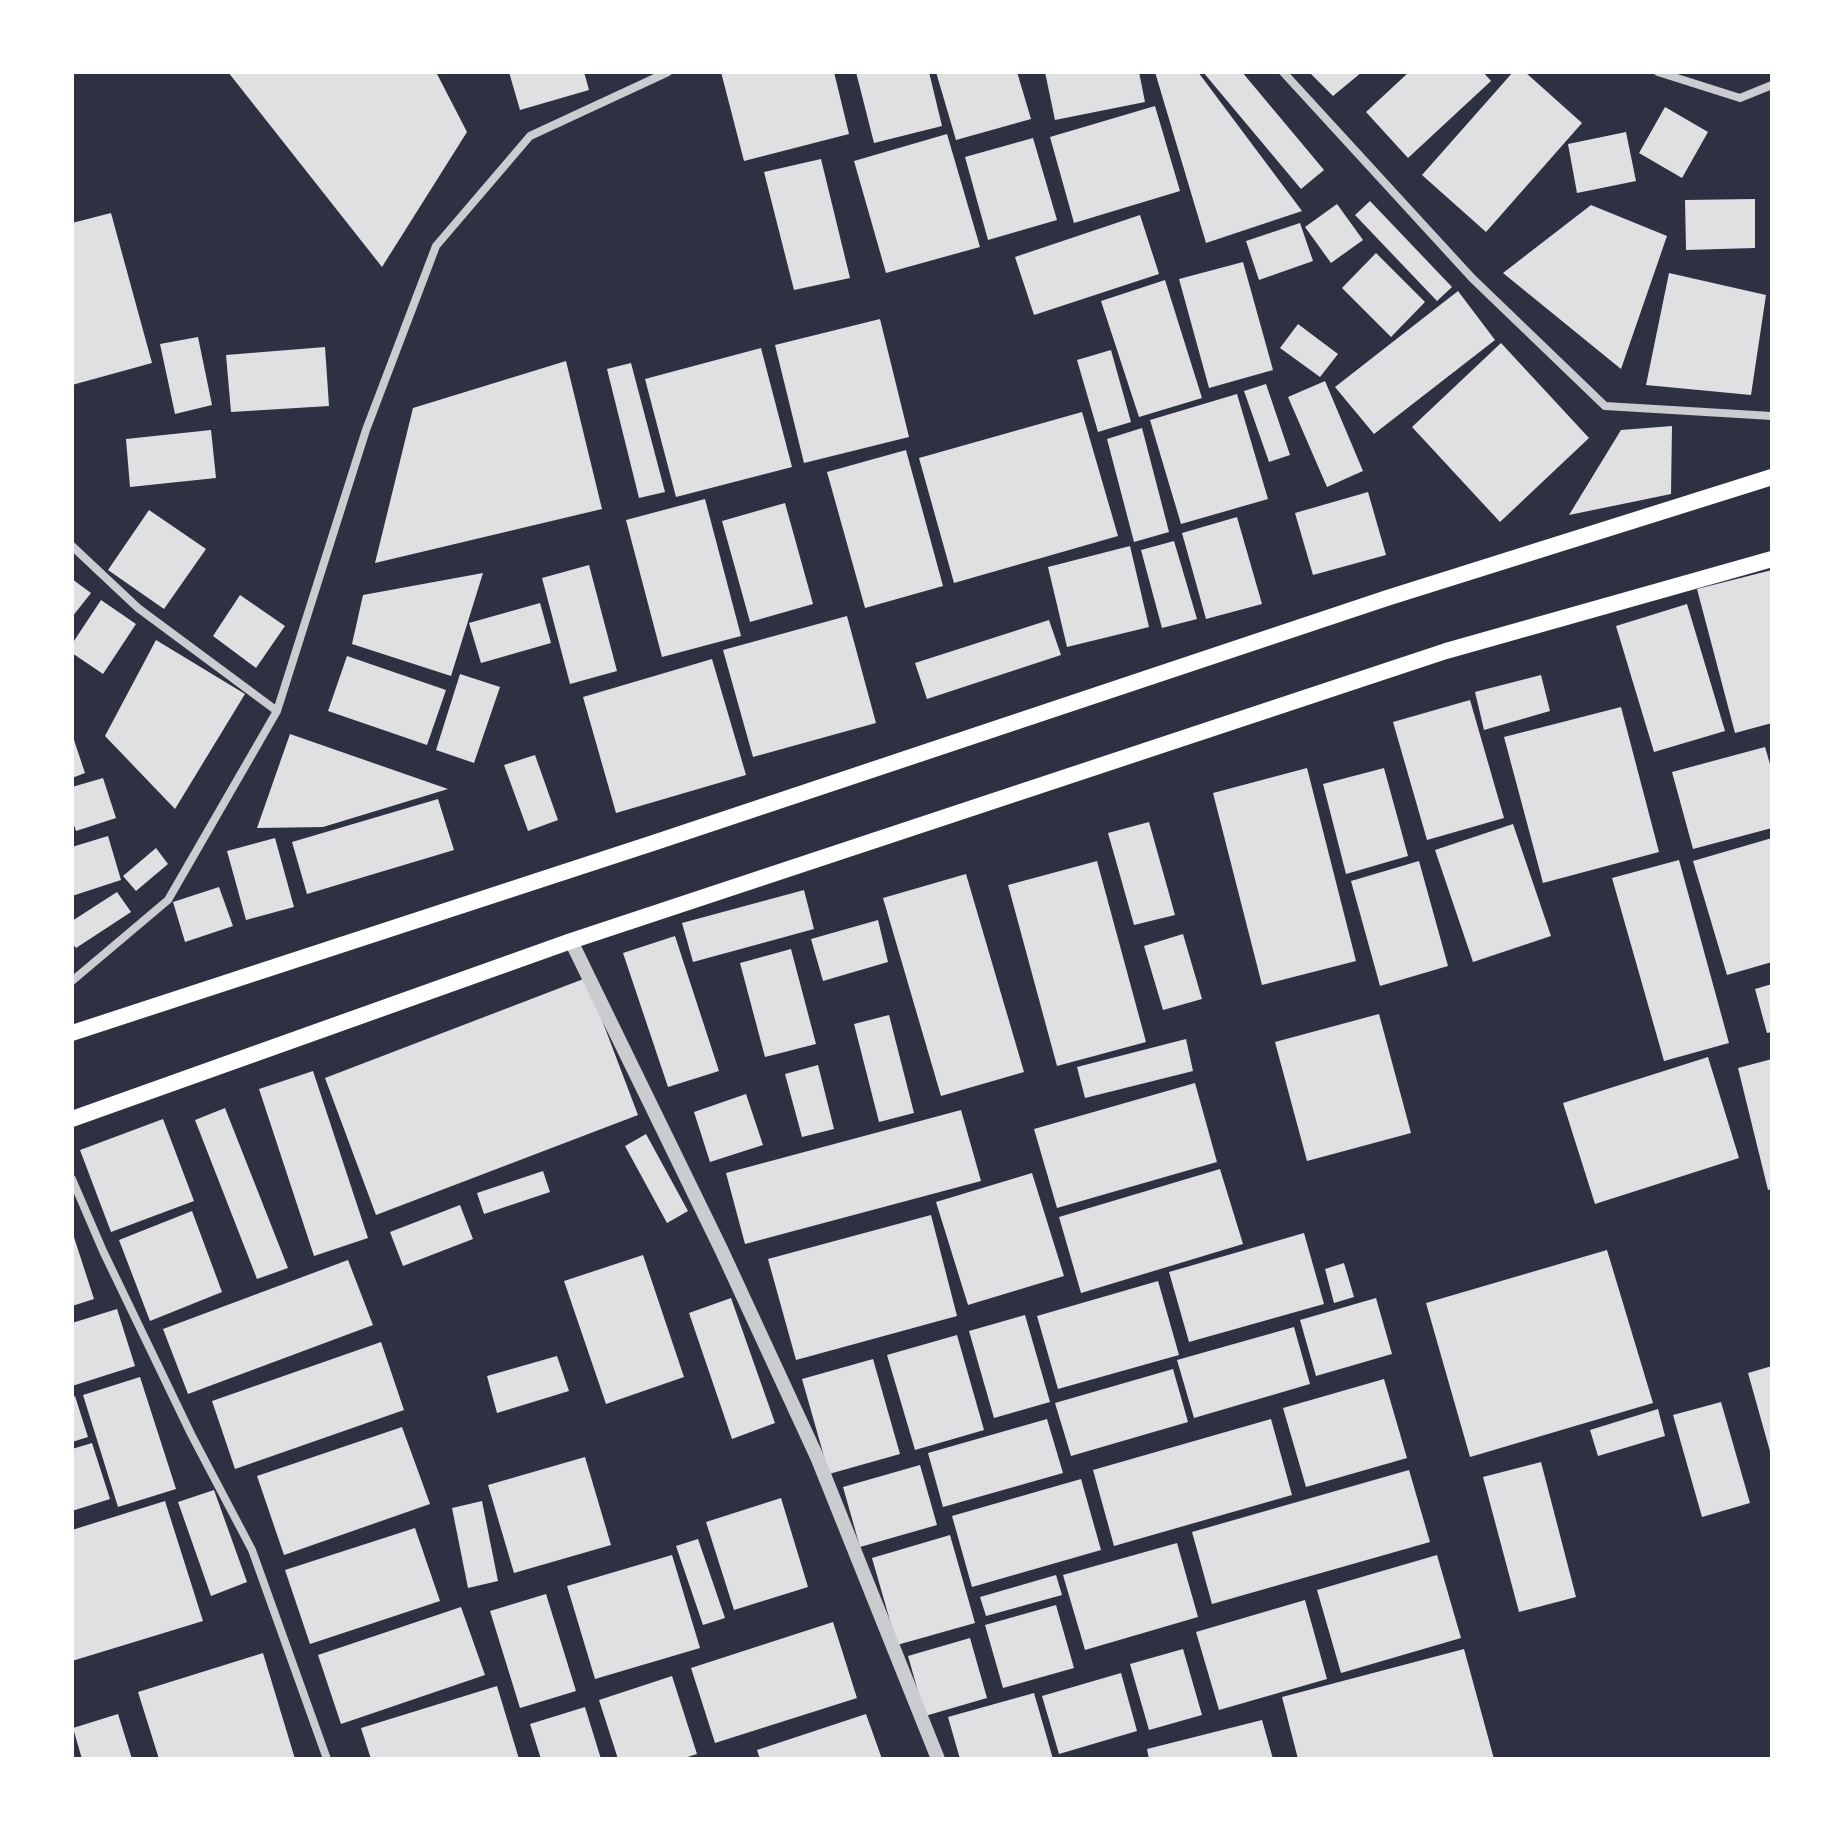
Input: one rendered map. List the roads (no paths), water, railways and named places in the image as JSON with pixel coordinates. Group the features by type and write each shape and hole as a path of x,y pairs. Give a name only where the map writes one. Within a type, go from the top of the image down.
{"main road":[{"path":"72,1033 1387,598 1772,477"},
{"path":"72,1119 571,941 1446,651 1772,559"}],"street":[{"path":"72,981 168,900 277,711 366,430 436,246 530,136 668,72"},
{"path":"1283,72 1472,278 1605,406 1772,416"},
{"path":"1658,72 1740,98 1772,85"},
{"path":"72,546 138,608 277,711"},
{"path":"571,941 721,1249 817,1457 938,1759"},
{"path":"72,1179 191,1434 252,1550 327,1759"}]}
